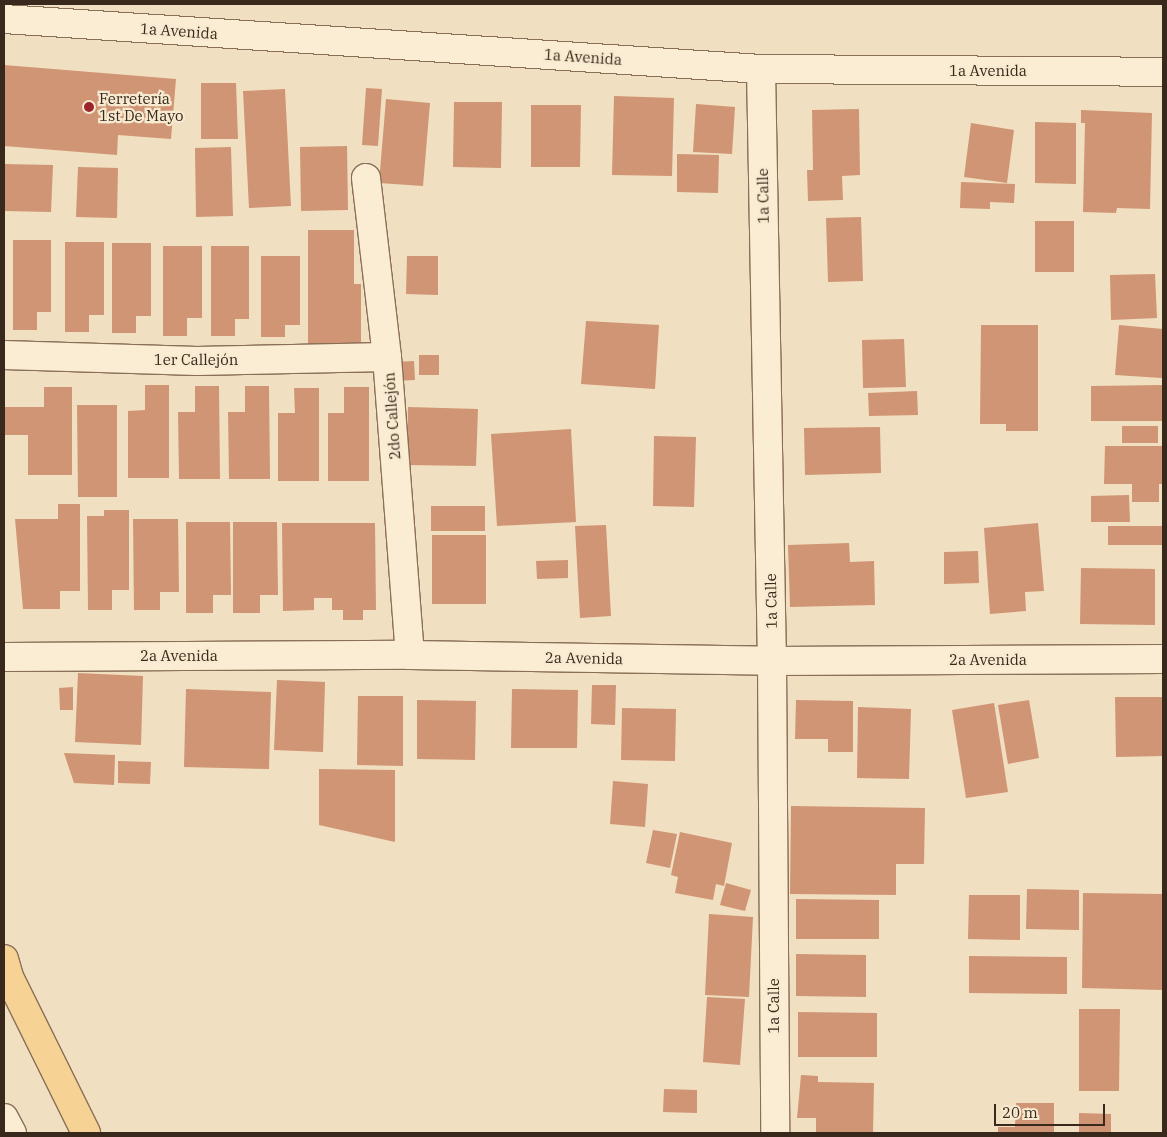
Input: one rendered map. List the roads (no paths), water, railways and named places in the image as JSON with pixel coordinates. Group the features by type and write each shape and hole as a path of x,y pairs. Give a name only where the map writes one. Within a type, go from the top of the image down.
{"main road":[{"path":"6,972 86,1133"}],"street":[{"name":"1a Avenida","path":"4,19 761,69 1163,72"},
{"name":"1a Calle","path":"761,69 772,661 775,1133"},
{"name":"2do Callejón","path":"366,178 387,357 410,655"},
{"name":"1er Callejón","path":"4,355 197,361 387,357"},
{"name":"2a Avenida","path":"4,657 410,655 772,661 1163,659"},
{"path":"4,1118 12,1133"}],"place":[{"name":"Ferretería 1st De Mayo","path":"89,107"}]}
